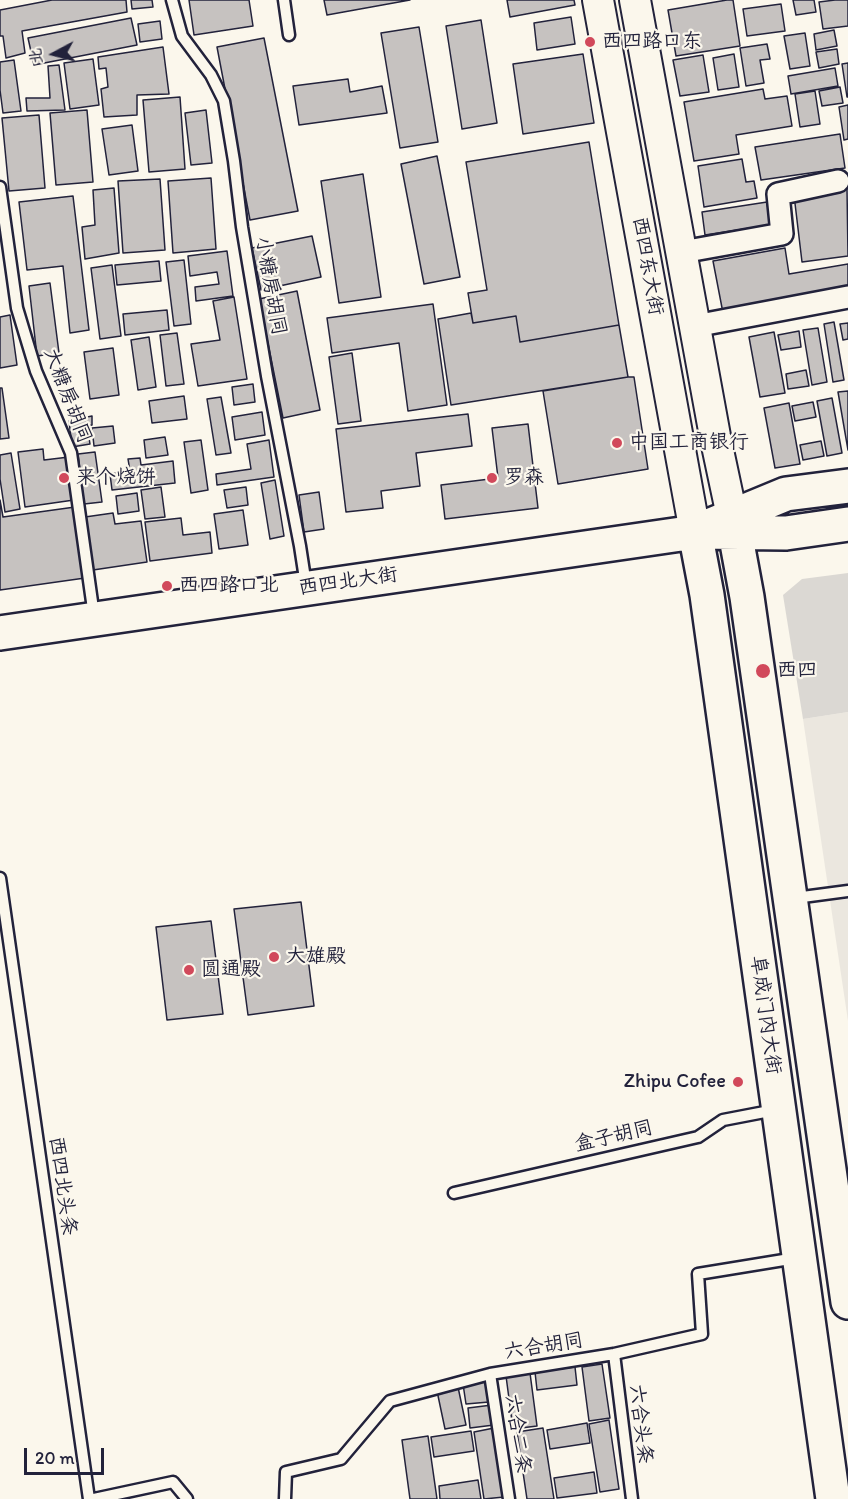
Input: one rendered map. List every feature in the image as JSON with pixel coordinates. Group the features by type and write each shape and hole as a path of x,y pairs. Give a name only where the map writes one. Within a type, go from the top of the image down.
{"main road":[{"name":"西四东大街","path":"598,0 695,532"},
{"name":"西四东大街","path":"635,0 733,524"},
{"path":"848,486 786,494 733,524 747,597 848,1302"},
{"name":"西四北大街","path":"0,633 695,532 733,524 786,533 848,524"},
{"name":"阜成门内大街","path":"695,532 707,596 832,1499"}],"street":[{"path":"681,252 782,234 778,194 838,181"},
{"path":"695,326 848,297"}],"lane":[{"name":"小糖房胡同","path":"172,0 182,36 211,75 224,101 267,376 306,588"},
{"path":"284,0 289,35"},
{"name":"大糖房胡同","path":"0,187 17,308 36,371 71,453 95,620"},
{"name":"西四北头条","path":"0,878 89,1499"},
{"path":"790,898 848,891"},
{"name":"盒子胡同","path":"454,1193 698,1137 723,1120 778,1109"},
{"name":"六合胡同","path":"285,1499 286,1472 341,1458 390,1401 490,1374 614,1354 702,1334 698,1274 799,1258"},
{"name":"六合头条","path":"614,1354 632,1499"},
{"name":"六合二条","path":"490,1374 509,1499"},
{"path":"94,1499 173,1482 187,1499"}],"shaded area":[{"path":"848,573 848,712 803,719 783,595 802,579"},
{"path":"848,712 848,1021 803,719"}],"building":[{"path":"52,0 126,0 127,12 22,31 25,53 6,58 3,36 0,36 0,10"},
{"path":"131,0 152,0 153,7 132,9"},
{"path":"189,0 249,0 253,26 194,35"},
{"path":"324,0 410,0 327,15"},
{"path":"507,0 574,0 575,5 510,17"},
{"path":"733,0 740,46 676,56 668,10"},
{"path":"793,0 814,0 816,12 796,15"},
{"path":"848,0 848,26 823,29 819,2"},
{"path":"781,4 785,31 747,36 743,9"},
{"path":"571,17 575,44 537,50 534,23"},
{"path":"131,18 137,45 34,65 28,38"},
{"path":"481,20 497,123 462,129 446,26"},
{"path":"160,21 162,39 140,42 138,24"},
{"path":"419,27 438,142 400,148 381,33"},
{"path":"834,30 837,46 816,50 814,34"},
{"path":"805,33 810,66 790,69 784,36"},
{"path":"264,38 298,211 250,220 217,47"},
{"path":"767,44 770,59 760,60 764,83 746,86 740,48"},
{"path":"163,47 169,94 137,95 137,115 104,117 101,89 108,87 106,68 99,69 98,57"},
{"path":"837,49 839,64 819,68 816,52"},
{"path":"583,54 594,123 523,134 513,64"},
{"path":"734,54 739,87 718,90 713,58"},
{"path":"703,55 709,92 680,96 673,60"},
{"path":"93,59 99,105 70,109 64,63"},
{"path":"14,60 21,111 3,113 0,62"},
{"path":"848,63 848,97 847,97 842,64"},
{"path":"59,65 65,110 27,111 26,98 50,98 48,66"},
{"path":"835,68 838,86 791,94 788,76"},
{"path":"348,79 350,92 382,86 387,113 299,125 293,86"},
{"path":"840,87 843,103 822,106 819,91"},
{"path":"763,89 765,99 787,96 792,126 736,135 739,154 694,161 684,102"},
{"path":"815,91 820,124 800,127 795,94"},
{"path":"180,97 185,169 149,172 143,100"},
{"path":"848,105 848,139 844,140 839,107"},
{"path":"87,110 93,182 56,185 50,113"},
{"path":"206,110 212,163 191,165 185,113"},
{"path":"39,115 45,188 9,191 2,118"},
{"path":"132,125 138,171 109,175 102,129"},
{"path":"840,134 845,168 761,180 755,147"},
{"path":"589,142 619,325 520,342 516,316 473,323 468,293 487,290 466,162"},
{"path":"437,156 460,277 424,284 401,164"},
{"path":"742,159 746,182 754,181 757,198 704,207 698,166"},
{"path":"363,174 381,297 339,303 321,181"},
{"path":"211,178 216,249 173,253 168,181"},
{"path":"160,179 165,250 123,253 118,181"},
{"path":"114,188 119,253 85,259 82,227 95,225 93,190"},
{"path":"847,189 848,256 802,262 794,195"},
{"path":"73,196 89,330 70,333 63,266 27,270 19,202"},
{"path":"767,202 770,225 705,235 702,212"},
{"path":"312,236 321,277 261,290 252,248"},
{"path":"785,248 789,274 848,264 848,290 723,313 713,261"},
{"path":"227,251 233,296 196,301 195,287 219,284 217,272 190,276 188,256"},
{"path":"184,260 191,324 174,326 166,262"},
{"path":"159,261 161,281 117,285 115,265"},
{"path":"112,265 121,336 100,339 91,268"},
{"path":"50,283 59,353 37,356 29,286"},
{"path":"297,291 320,410 283,418 259,299"},
{"path":"234,297 247,379 198,386 191,344 220,340 213,301"},
{"path":"433,304 447,405 408,411 399,343 332,353 327,318"},
{"path":"167,310 169,330 125,335 123,314"},
{"path":"471,313 473,323 516,316 520,342 619,325 628,377 451,405 438,319"},
{"path":"10,315 17,365 0,368 0,317"},
{"path":"834,322 844,380 833,382 824,324"},
{"path":"848,323 848,339 843,340 840,324"},
{"path":"818,328 827,382 812,385 803,330"},
{"path":"799,331 801,347 781,350 778,335"},
{"path":"774,332 785,393 760,397 749,337"},
{"path":"177,333 184,384 166,386 160,335"},
{"path":"149,337 156,387 138,390 131,340"},
{"path":"113,348 119,395 90,399 84,352"},
{"path":"352,353 361,421 338,424 329,357"},
{"path":"806,370 809,386 788,389 786,374"},
{"path":"634,377 648,469 558,484 543,391"},
{"path":"253,384 255,402 234,405 232,387"},
{"path":"0,388 2,388 9,438 0,439"},
{"path":"848,391 848,450 838,392"},
{"path":"184,396 187,419 152,423 149,401"},
{"path":"221,397 231,453 216,455 207,399"},
{"path":"832,398 842,453 827,456 817,401"},
{"path":"813,402 816,417 795,421 792,406"},
{"path":"789,403 800,464 775,468 764,408"},
{"path":"262,412 265,435 235,440 232,417"},
{"path":"468,414 472,446 416,453 420,486 381,491 383,508 346,512 336,429"},
{"path":"92,416 92,425 87,426 90,444 72,447 69,421"},
{"path":"528,424 538,508 445,519 441,485 498,478 492,428"},
{"path":"113,426 115,443 94,446 92,428"},
{"path":"165,437 168,455 146,458 144,440"},
{"path":"201,440 208,490 191,493 184,442"},
{"path":"269,440 274,477 217,485 216,474 251,469 247,444"},
{"path":"821,441 824,456 803,460 800,445"},
{"path":"43,449 44,460 69,457 74,500 25,507 18,452"},
{"path":"95,452 102,502 84,504 78,454"},
{"path":"11,453 20,509 5,512 0,479 0,455"},
{"path":"140,458 141,465 173,461 175,483 112,490 110,474 130,471 128,459"},
{"path":"275,480 284,536 270,539 261,483"},
{"path":"161,487 165,517 145,519 141,490"},
{"path":"246,487 248,505 227,508 224,490"},
{"path":"319,492 324,529 304,532 299,495"},
{"path":"137,493 139,511 118,514 116,496"},
{"path":"0,500 3,517 75,507 85,578 0,590"},
{"path":"243,510 248,545 219,549 214,514"},
{"path":"113,513 115,524 141,521 147,562 93,570 85,517"},
{"path":"181,518 183,535 210,532 212,553 150,561 145,522"},
{"name":"大雄殿","path":"301,902 314,1006 248,1015 234,909"},
{"name":"圆通殿","path":"211,921 223,1014 167,1020 156,927"},
{"path":"602,1364 610,1418 589,1421 582,1367"},
{"path":"575,1367 577,1385 537,1390 535,1372"},
{"path":"530,1373 537,1426 513,1429 506,1376"},
{"path":"487,1381 489,1402 466,1404 463,1384"},
{"path":"458,1387 466,1425 445,1429 437,1391"},
{"path":"492,1405 494,1425 470,1428 468,1408"},
{"path":"609,1420 619,1489 600,1492 589,1424"},
{"path":"587,1423 590,1443 550,1449 547,1430"},
{"path":"494,1428 504,1497 484,1499 474,1432"},
{"path":"543,1428 554,1499 527,1499 517,1432"},
{"path":"471,1431 474,1451 434,1457 431,1437"},
{"path":"428,1436 437,1499 410,1499 402,1440"},
{"path":"594,1472 597,1493 557,1498 554,1478"},
{"path":"478,1480 481,1499 440,1499 439,1486"}],"place":[{"name":"西四路口东","path":"590,42"},
{"name":"中国工商银行","path":"617,443"},
{"name":"来个烧饼","path":"64,478"},
{"name":"罗森","path":"492,478"},
{"name":"西四路口北","path":"167,586"},
{"name":"西四","path":"763,671"},
{"name":"大雄殿","path":"274,957"},
{"name":"圆通殿","path":"189,970"},
{"name":"Zhipu Cofee","path":"738,1082"}]}
